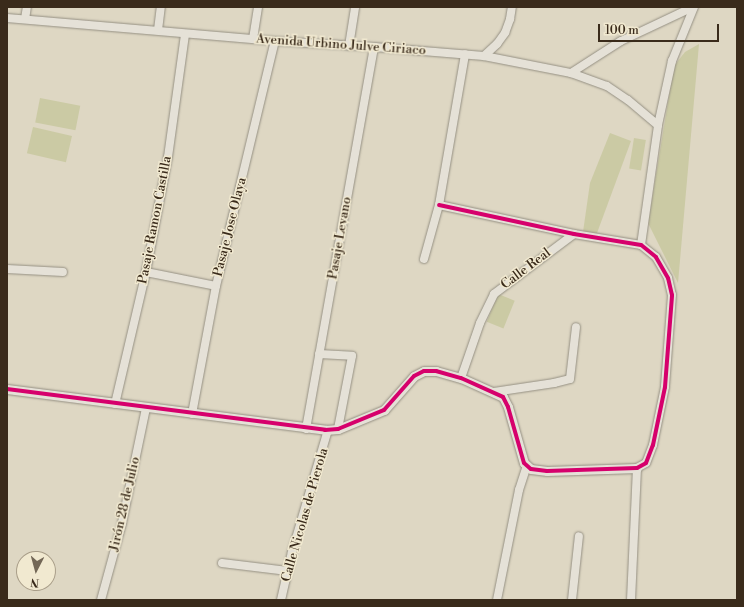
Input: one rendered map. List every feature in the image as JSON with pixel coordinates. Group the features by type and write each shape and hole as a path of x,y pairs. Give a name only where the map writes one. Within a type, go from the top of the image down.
{"street":[{"path":"25,19 27,7"},
{"path":"158,30 161,7"},
{"path":"253,39 258,7"},
{"path":"349,46 355,7"},
{"path":"484,56 497,44 505,33 512,7"},
{"path":"571,73 621,41 694,7"},
{"path":"642,245 658,125 672,61 694,7"},
{"name":"Avenida Urbino Julve Ciriaco","path":"7,18 158,30 185,34 484,56 571,73 607,86 628,100 658,125"},
{"name":"Pasaje Ramon Castilla","path":"115,404 146,272 168,157 185,34"},
{"name":"Pasaje Jose Olaya","path":"192,414 216,286 275,41"},
{"name":"Pasaje Levano","path":"306,429 374,47"},
{"path":"424,259 439,206 465,54"},
{"path":"7,389 306,429 333,429 384,410 393,402 409,380 414,376 424,371 436,371 461,378 503,397 508,407 524,463 531,468 547,471 637,468 646,463 653,445 665,387 672,295 668,278 659,262 642,245 574,234 439,206"},
{"name":"Calle Real","path":"461,378 480,324 494,294 574,234"},
{"path":"7,269 63,272"},
{"path":"146,272 216,286"},
{"path":"494,392 554,383 570,379 576,327"},
{"name":"Calle Nicolas de Pierola","path":"281,600 288,570 333,429 352,356 319,354"},
{"name":"Jirón 28 de Julio","path":"101,600 122,523 146,408"},
{"path":"497,600 518,490 527,465"},
{"path":"631,600 637,468"},
{"path":"572,600 579,536"},
{"path":"222,563 288,570"}],"green space":[{"path":"699,44 678,283 648,223 674,66 685,52"},
{"path":"40,98 80,106 75,130 35,123"},
{"path":"33,127 72,136 66,162 27,153"},
{"path":"610,133 631,141 597,233 583,232 590,183"},
{"path":"634,138 646,140 641,170 629,169"},
{"path":"498,294 515,301 503,329 487,322"}],"cycle path":[{"path":"7,389 325,430 338,429 384,410 414,376 424,371 436,371 461,378 503,397 508,407 524,463 531,469 547,471 637,468 646,463 653,445 665,387 672,295 668,278 656,257 641,245 574,234 439,205"}]}
